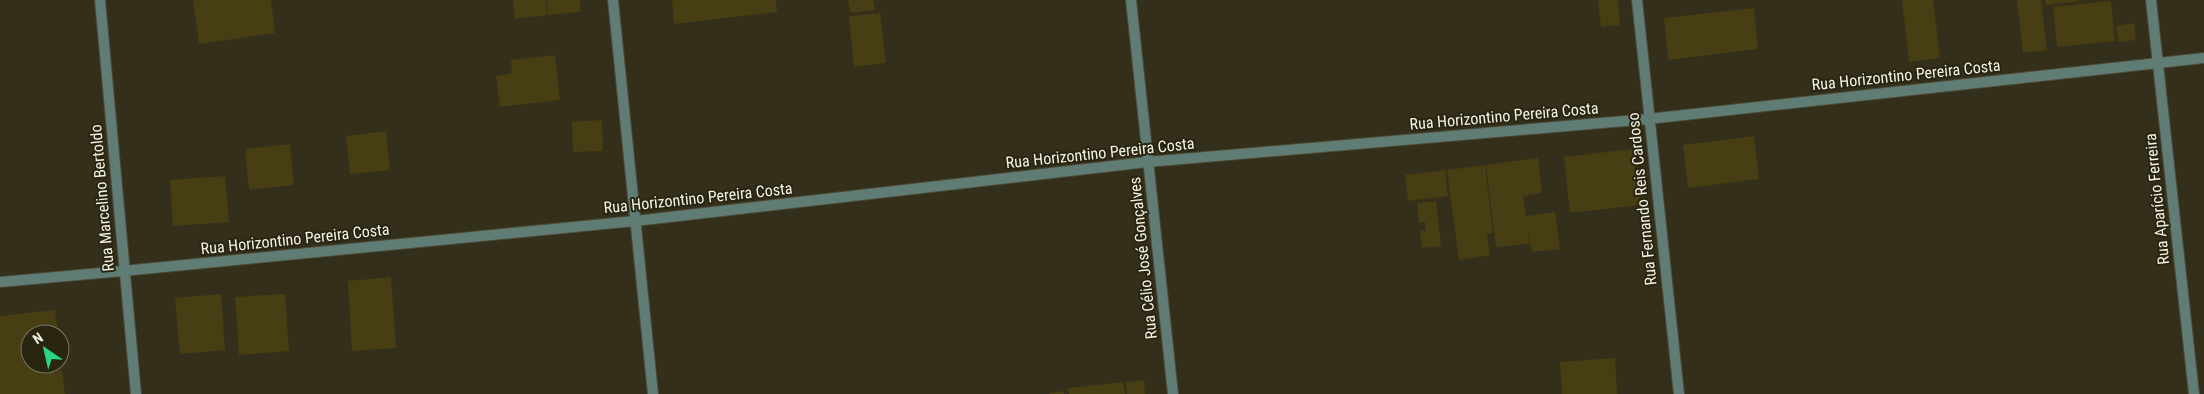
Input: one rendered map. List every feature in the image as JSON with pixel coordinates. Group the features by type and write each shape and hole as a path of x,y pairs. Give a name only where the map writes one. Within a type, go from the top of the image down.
{"street":[{"name":"Rua Marcelino Bertoldo","path":"100,0 123,271 136,394"},
{"path":"613,0 654,394"},
{"name":"Rua Célio José Gonçalves","path":"1130,0 1173,394"},
{"name":"Rua Fernando Reis Cardoso","path":"1637,0 1648,119 1679,394"},
{"name":"Rua Aparício Ferreira","path":"2151,0 2194,394"},
{"name":"Rua Horizontino Pereira Costa","path":"0,282 635,221 1147,162 1648,119 2204,58"}],"building":[{"path":"193,0 271,0 275,33 199,44"},
{"path":"513,0 546,0 547,15 515,19"},
{"path":"547,0 580,0 580,12 548,15"},
{"path":"672,0 776,0 777,12 674,24"},
{"path":"848,0 873,0 875,10 850,13"},
{"path":"1598,0 1618,0 1620,25 1601,27"},
{"path":"1902,0 1933,0 1940,58 1909,62"},
{"path":"2017,0 2041,0 2047,50 2023,53"},
{"path":"2046,0 2079,0 2079,1 2046,5"},
{"path":"2111,1 2115,41 2057,47 2053,7"},
{"path":"1754,8 1758,49 1668,60 1664,18"},
{"path":"880,13 886,63 854,67 849,16"},
{"path":"2134,23 2136,40 2119,42 2116,26"},
{"path":"555,55 560,100 500,107 496,76 512,73 511,60"},
{"path":"602,120 603,151 573,152 572,122"},
{"path":"386,131 390,170 350,174 346,136"},
{"path":"1754,136 1759,179 1688,188 1683,145"},
{"path":"290,144 294,185 249,190 245,149"},
{"path":"1633,149 1640,205 1570,213 1564,157"},
{"path":"1538,158 1542,193 1523,196 1530,244 1496,247 1486,165"},
{"path":"1485,165 1493,233 1487,234 1490,255 1459,260 1447,170"},
{"path":"1445,170 1448,196 1408,201 1405,175"},
{"path":"225,176 229,222 173,226 170,180"},
{"path":"1436,201 1441,246 1422,248 1420,231 1426,231 1425,222 1419,223 1417,203"},
{"path":"1555,212 1560,249 1532,252 1526,216"},
{"path":"391,277 396,348 352,351 348,281"},
{"path":"221,294 225,350 180,354 175,298"},
{"path":"285,294 289,351 239,355 235,297"},
{"path":"55,310 57,324 20,324 20,374 62,374 65,394 0,394 0,316"},
{"path":"1615,358 1617,394 1562,394 1560,362"},
{"path":"1144,380 1145,394 1127,394 1126,382"},
{"path":"1123,382 1125,394 1069,394 1068,388"},
{"path":"1064,391 1064,394 1049,394 1049,393"}]}
